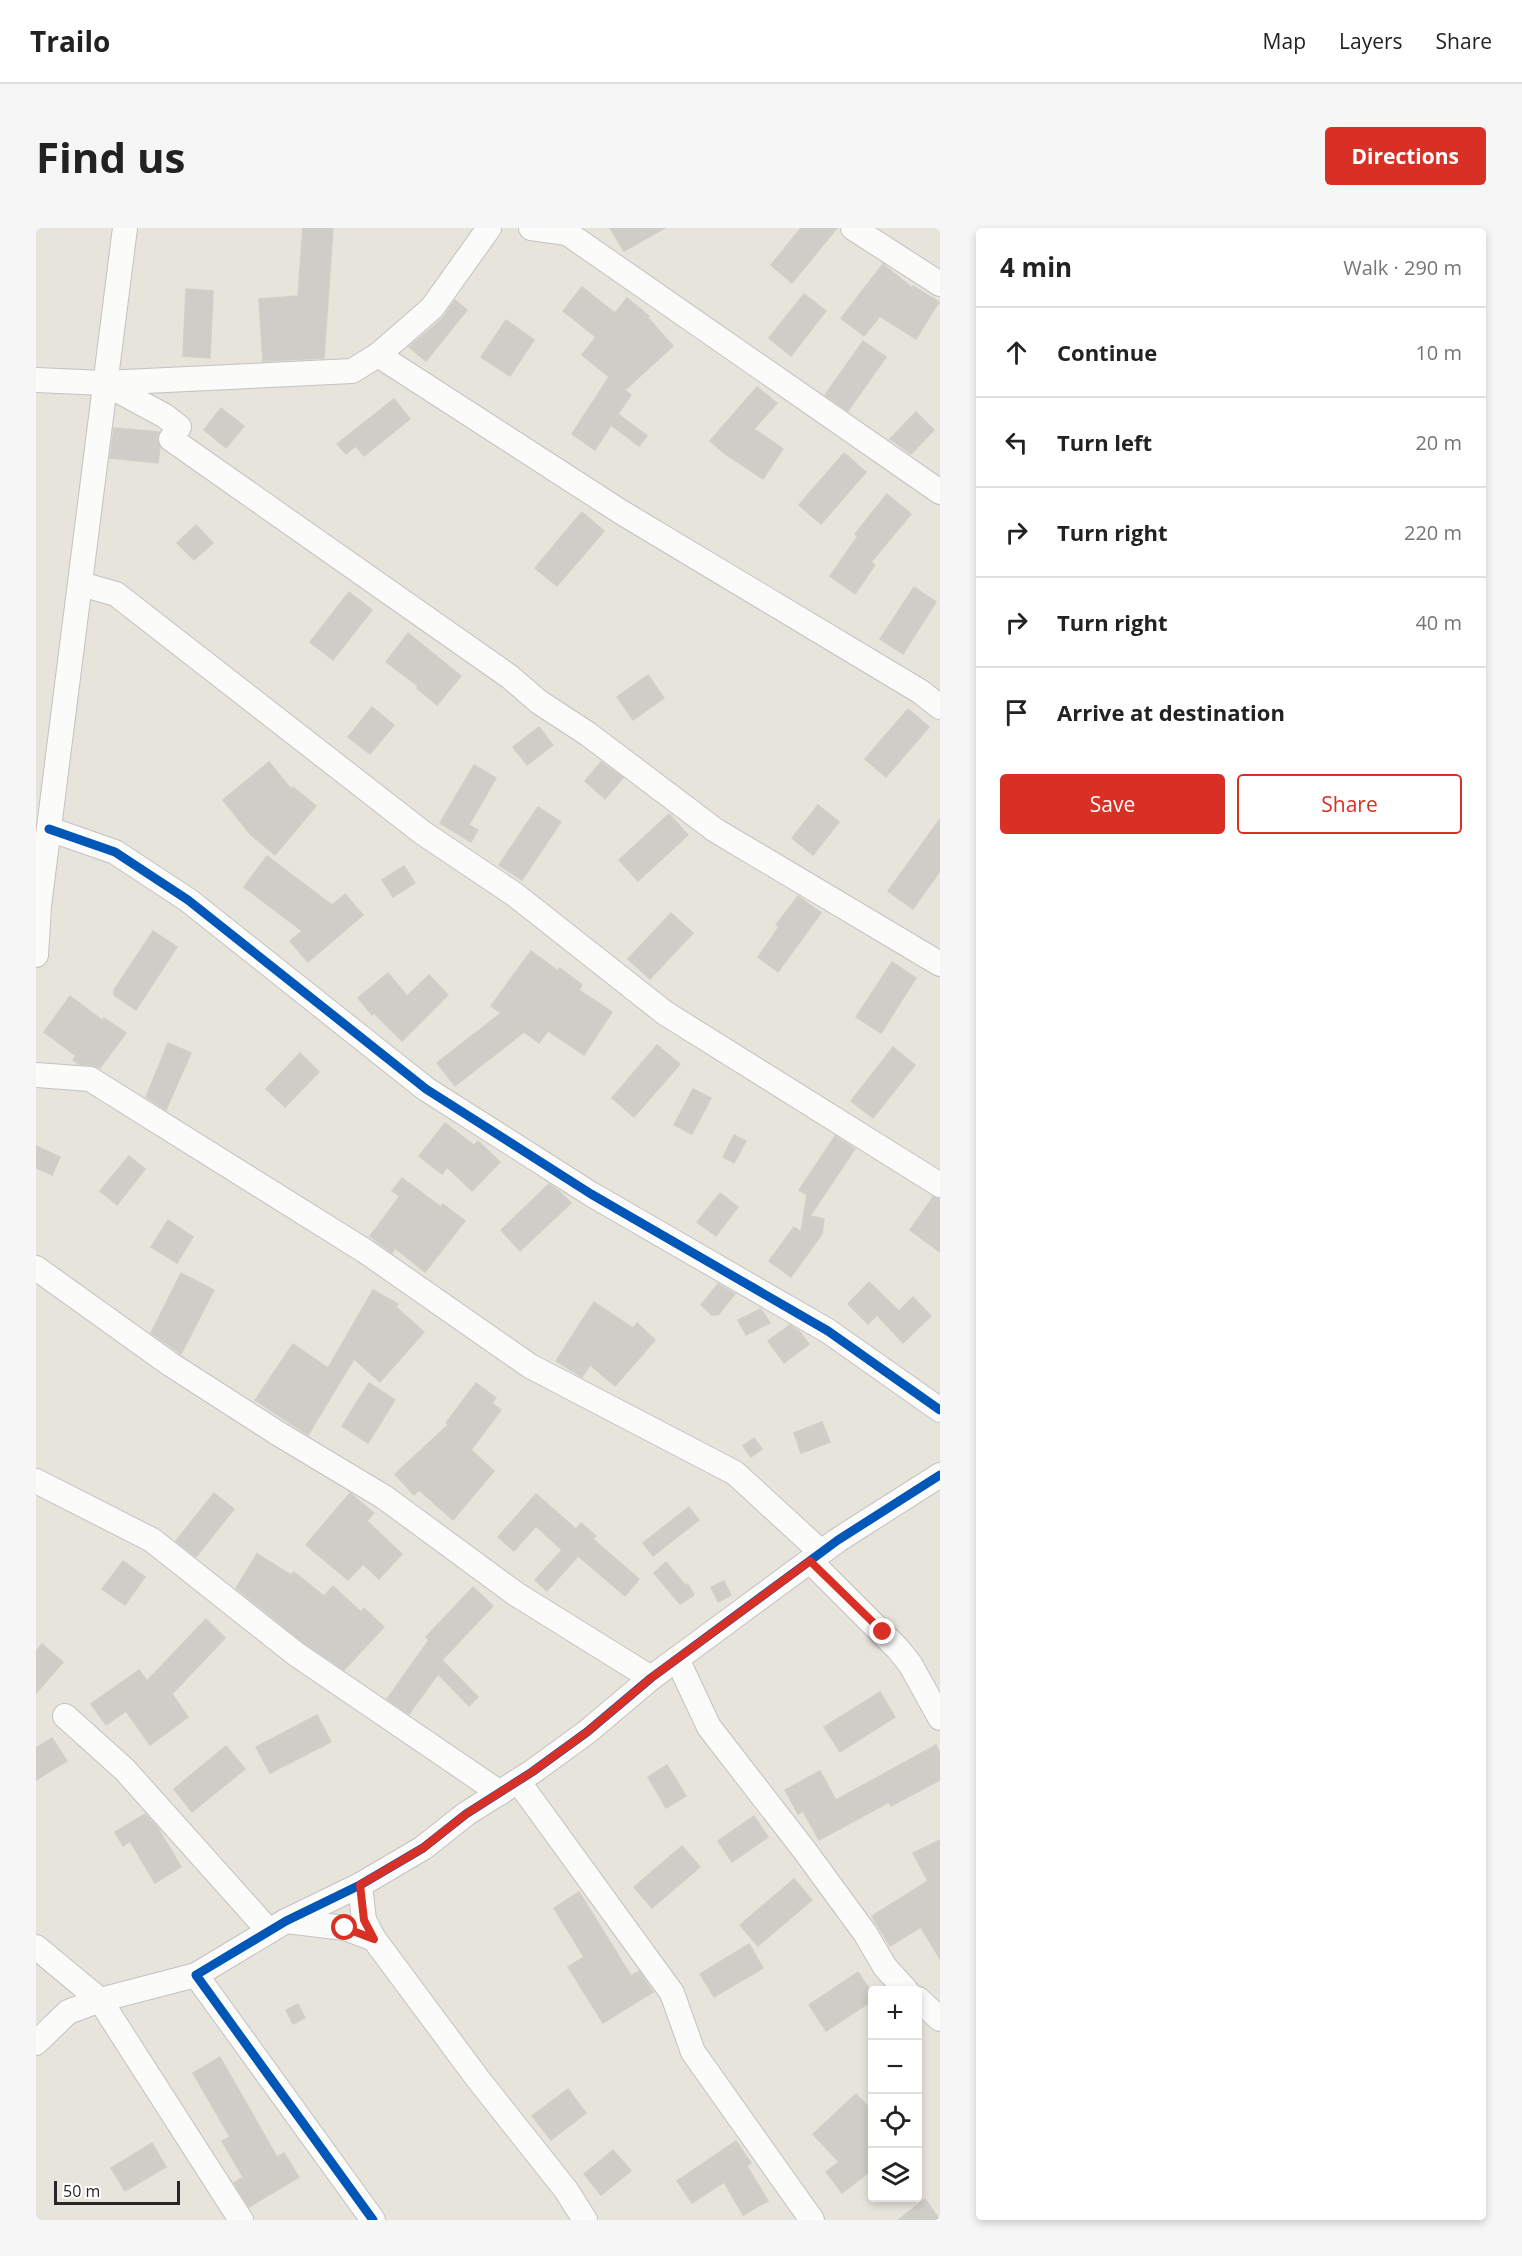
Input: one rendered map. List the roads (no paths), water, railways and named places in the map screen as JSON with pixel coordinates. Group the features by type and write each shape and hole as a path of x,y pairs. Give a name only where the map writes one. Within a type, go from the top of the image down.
{"street":[{"path":"36,956 39,906 125,228"},
{"path":"36,380 104,383 352,371 378,355 432,308 489,228"},
{"path":"531,228 567,233 940,492"},
{"path":"854,228 940,284"},
{"path":"378,355 621,512 921,692 940,707"},
{"path":"104,383 165,416 175,433 510,677 539,702 588,734 715,830 940,964"},
{"path":"81,584 116,594 423,833 514,894 665,1013 940,1185"},
{"path":"49,829 115,852 179,894 426,1089 591,1194 828,1331 940,1410"},
{"path":"36,1075 90,1079 365,1251 530,1366 735,1473 816,1556 898,1649 910,1664 940,1718"},
{"path":"36,1268 170,1364 279,1434 384,1497 516,1594 651,1678"},
{"path":"36,2043 68,2012 100,2000 196,1975 277,1926 360,1885 423,1848 466,1814 587,1732 651,1678 816,1556 940,1475"},
{"path":"36,1481 152,1540 296,1654 509,1787 672,1993 693,2052 812,2220"},
{"path":"677,1659 709,1727 812,1860 865,1933 895,1980 902,1986"},
{"path":"65,1716 125,1770 277,1926 345,1928 374,1939"},
{"path":"360,1885 364,1920 374,1939 478,2079 566,2190 585,2220"},
{"path":"36,1947 100,2000 241,2220"},
{"path":"196,1975 373,2220"},
{"path":"922,2003 940,2019"}]}
